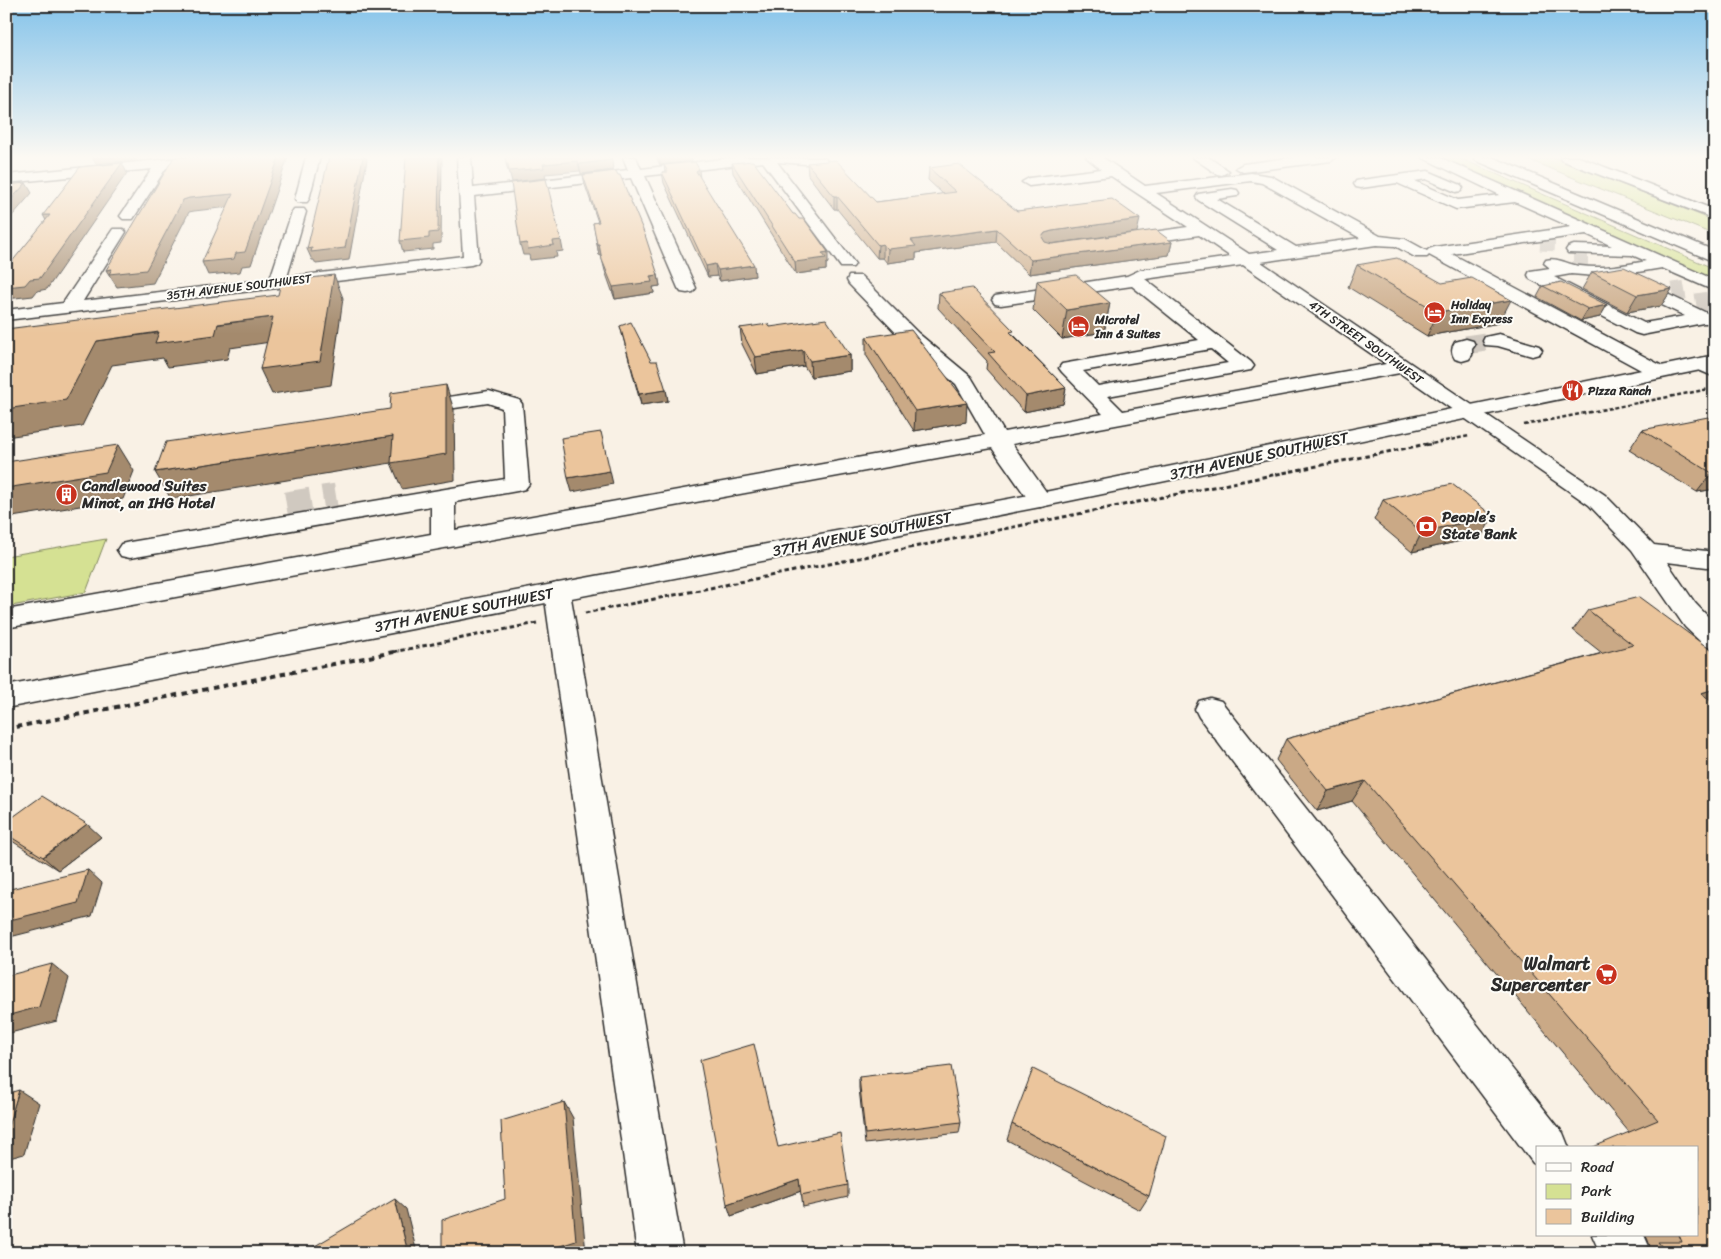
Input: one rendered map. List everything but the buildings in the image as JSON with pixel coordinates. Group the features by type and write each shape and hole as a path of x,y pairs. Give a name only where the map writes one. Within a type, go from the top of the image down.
{"main road":[{"path":"277,282 297,216"},
{"name":"35TH AVENUE SOUTHWEST","path":"6,315 471,260 468,216"},
{"path":"656,216 687,288"},
{"path":"810,216 851,272 911,337 964,381 998,440 1040,500"},
{"name":"4TH STREET SOUTHWEST","path":"1182,216 1597,500 1640,544 1668,585 1704,631 1715,639"},
{"path":"1234,216 1293,252"},
{"path":"1332,216 1376,240"},
{"path":"1559,216 1661,261 1701,302"},
{"path":"1618,216 1715,257"},
{"path":"1654,216 1679,226"},
{"path":"1589,229 1544,252 1536,276 1642,329"},
{"path":"1107,243 1203,230"},
{"path":"68,308 76,300 118,232"},
{"path":"1136,280 1134,279 1140,275 1376,240 1400,242 1421,254"},
{"path":"1632,248 1544,252 1435,252 1659,372"},
{"path":"1544,252 1607,272 1655,295 1701,302"},
{"path":"1594,260 1661,261"},
{"path":"1607,272 1661,261"},
{"path":"1001,300 1136,280 1244,366 1093,392"},
{"path":"1596,338 1642,329 1701,302"},
{"path":"1492,341 1498,340 1532,350"},
{"path":"1118,418 1069,368 1215,343"},
{"name":"37TH AVENUE SOUTHWEST","path":"6,697 549,607 1040,500 1659,372 1710,365"},
{"path":"6,619 1402,367"},
{"path":"130,550 517,484 512,404 489,397 392,412"},
{"path":"336,496 357,498 375,509"},
{"path":"443,497 443,540"},
{"path":"234,532 261,511 286,504"},
{"path":"1640,544 1715,560"},
{"path":"549,607 660,1253"},
{"path":"1210,709 1546,1146"},
{"path":"1617,1236 1629,1253"}],"path":[{"path":"1524,425 1715,388"},
{"path":"594,611 1462,438"},
{"path":"6,729 549,607"}],"green space":[{"path":"1569,216 1592,216 1715,269 1715,280"},
{"path":"1667,216 1702,216 1715,221 1715,235"},
{"path":"106,539 86,592 6,607 6,556"}],"tunnel":[{"path":"1540,243 1561,244"},
{"path":"1573,259 1594,259"},
{"path":"1673,292 1685,290"},
{"path":"1696,303 1708,301"},
{"path":"1466,345 1492,341"},
{"path":"286,504 336,496"}],"place":[{"name":"Holiday Inn Express","path":"1435,312"},
{"name":"Microtel Inn & Suites","path":"1079,327"},
{"name":"Pizza Ranch","path":"1572,391"},
{"name":"Candlewood Suites Minot, an IHG Hotel","path":"66,495"},
{"name":"People’s State Bank","path":"1426,526"},
{"name":"Walmart Supercenter","path":"1606,974"}]}
